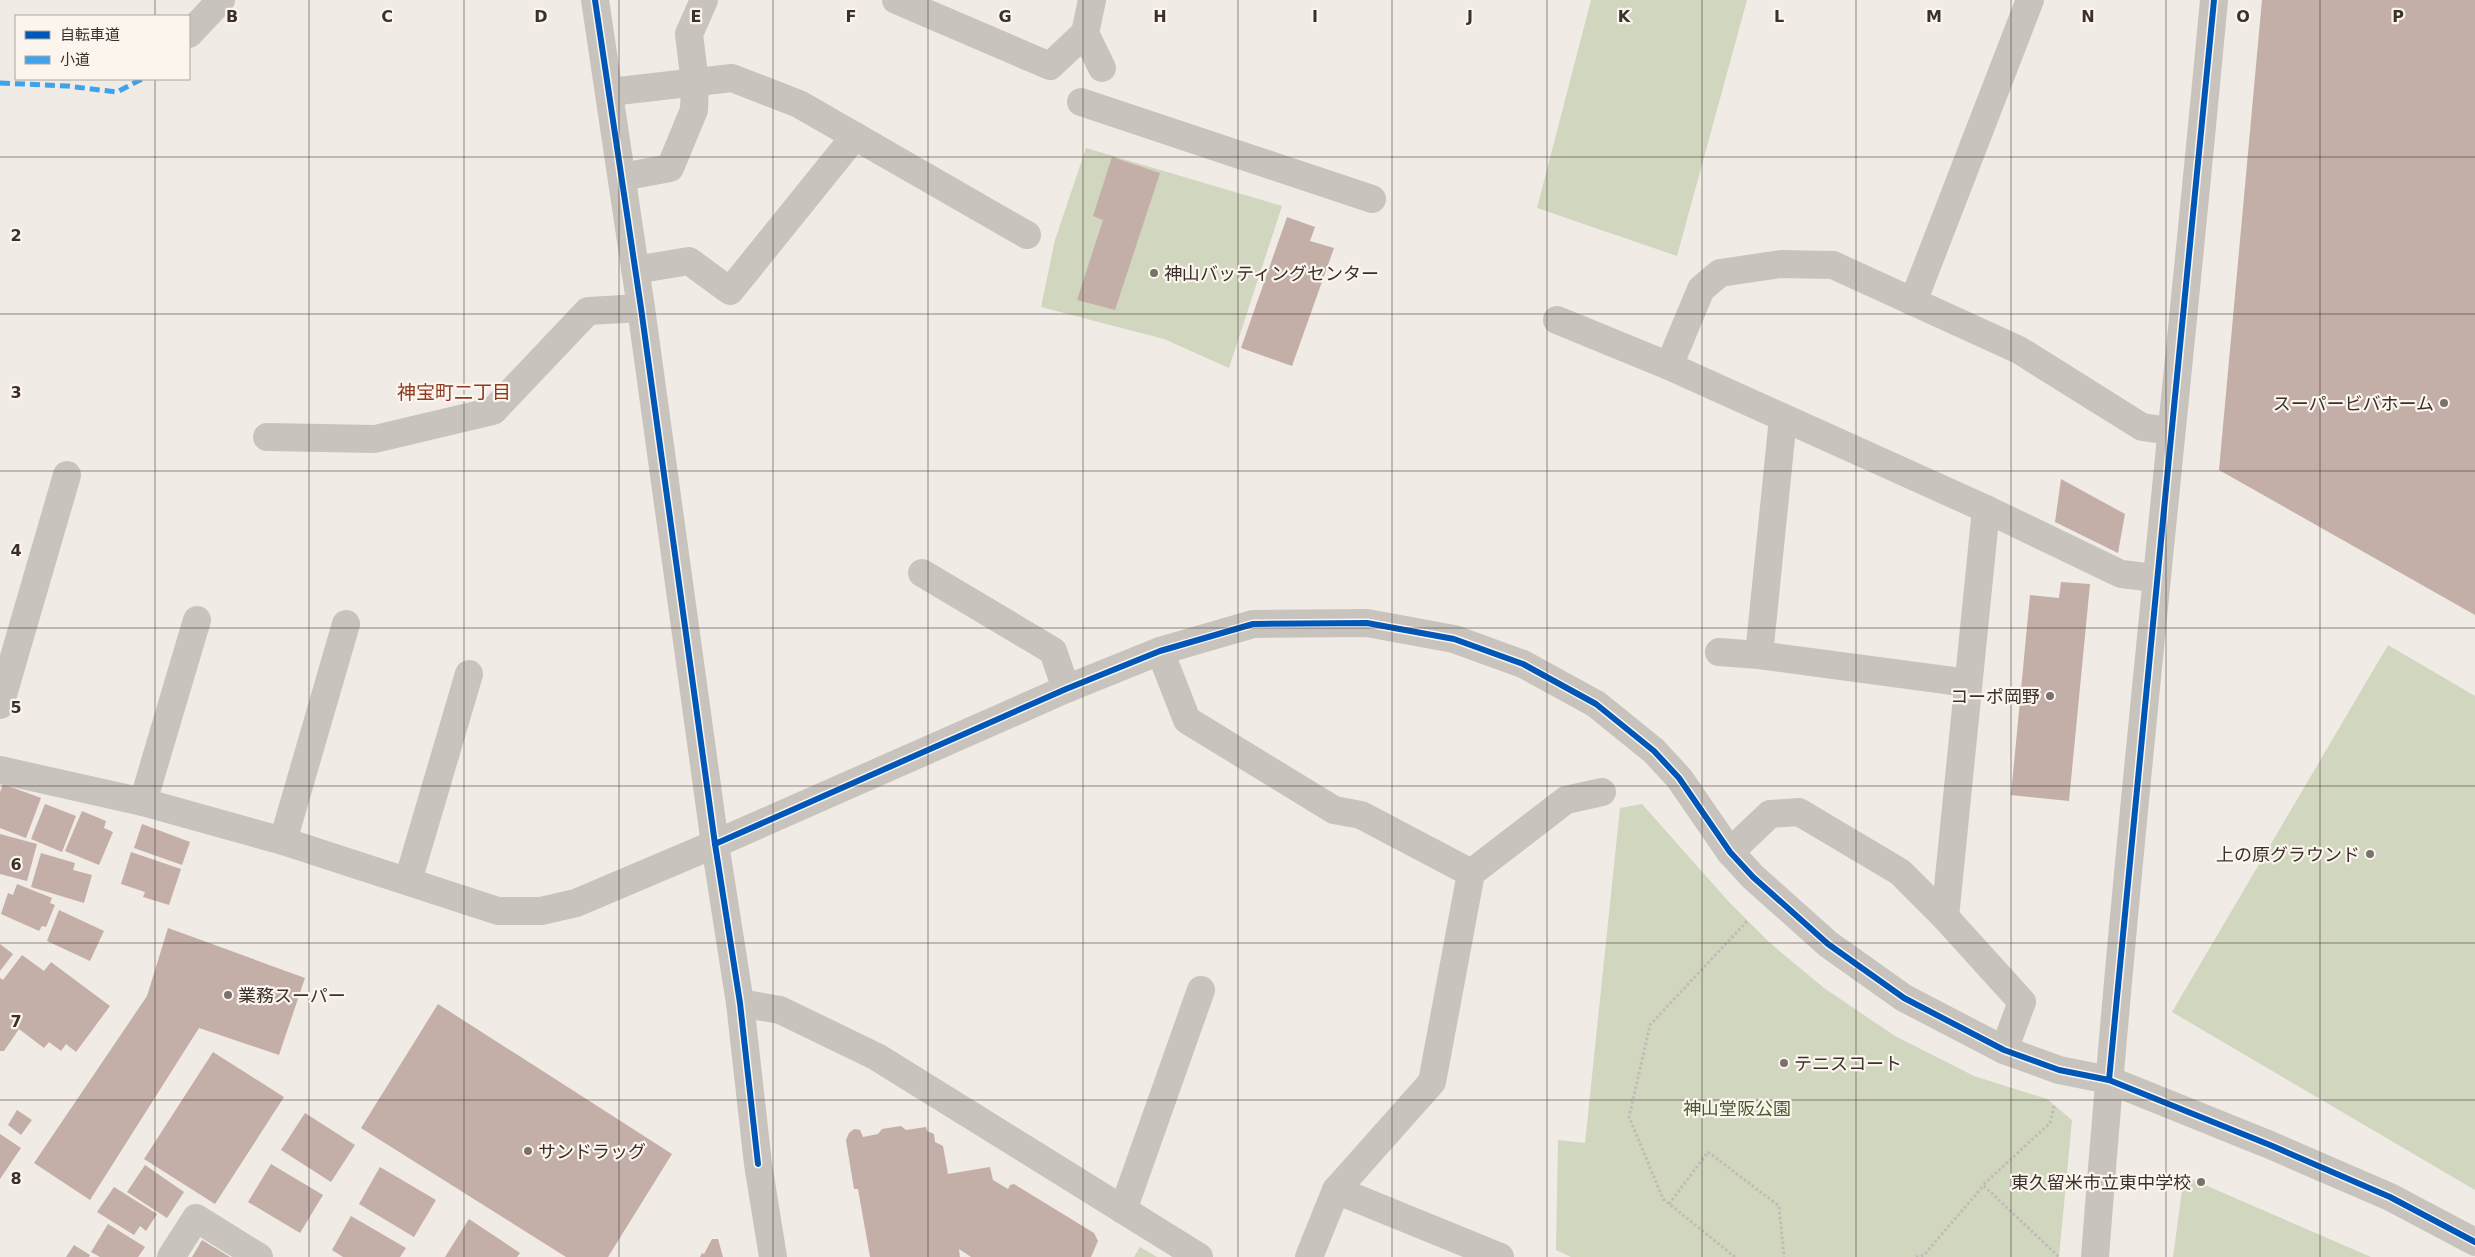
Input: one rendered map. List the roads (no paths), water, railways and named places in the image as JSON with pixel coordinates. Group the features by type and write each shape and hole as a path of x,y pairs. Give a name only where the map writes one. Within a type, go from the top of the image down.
{"street":[{"path":"190,33 221,0"},
{"path":"595,0 641,308 715,844 740,1003 758,1164 773,1257"},
{"path":"622,177 670,168 694,110 695,83 689,34 704,0"},
{"path":"896,0 1050,66 1085,33 1092,0"},
{"path":"1913,302 2030,0"},
{"path":"2095,1257 2109,1080 2156,578 2190,255 2214,0"},
{"path":"1085,33 1102,68"},
{"path":"610,92 732,78 799,104 1027,235"},
{"path":"1081,102 1372,199"},
{"path":"635,270 689,262 730,291 855,136"},
{"path":"1669,366 1701,289 1720,274 1781,264 1833,265 2020,350 2142,427 2170,431"},
{"path":"267,437 375,440 493,410 588,311 641,308"},
{"path":"1557,320 1669,366 1986,509 2121,574 2156,578"},
{"path":"1759,655 1783,418"},
{"path":"0,705 67,475"},
{"path":"1945,917 1986,509"},
{"path":"922,573 1053,651 1066,689"},
{"path":"142,802 197,620"},
{"path":"0,770 142,802 283,841 498,911 541,911 576,903 715,844 1066,689 1160,651 1253,624 1367,622 1454,639 1523,664 1596,704 1654,751 1679,778 1730,852 1753,877 1828,944 1904,998 2004,1050 2059,1070 2109,1080 2390,1197 2475,1242"},
{"path":"283,841 346,624"},
{"path":"1160,651 1187,720 1334,810 1361,815 1471,873"},
{"path":"1719,652 1759,655 1968,683"},
{"path":"408,881 469,674"},
{"path":"1308,1257 1336,1190 1432,1082 1471,873 1566,800 1602,792"},
{"path":"1730,852 1770,814 1798,812 1900,872 1945,917 2022,1002 2004,1050"},
{"path":"1123,1210 1201,990"},
{"path":"740,1003 780,1010 877,1057 1199,1257"},
{"path":"1336,1190 1500,1257"},
{"path":"171,1257 196,1218 259,1257"}],"place":[{"name":"神山バッティングセンター","path":"1154,273"},
{"name":"スーパービバホーム","path":"2444,403"},
{"name":"コーポ岡野","path":"2050,696"},
{"name":"上の原グラウンド","path":"2370,854"},
{"name":"業務スーパー","path":"228,995"},
{"name":"テニスコート","path":"1784,1063"},
{"name":"サンドラッグ","path":"528,1151"},
{"name":"東久留米市立東中学校","path":"2201,1182"}],"district":[{"name":"神宝町二丁目","path":"454,392"}],"park label":[{"name":"神山堂阪公園","path":"1737,1108"}]}
